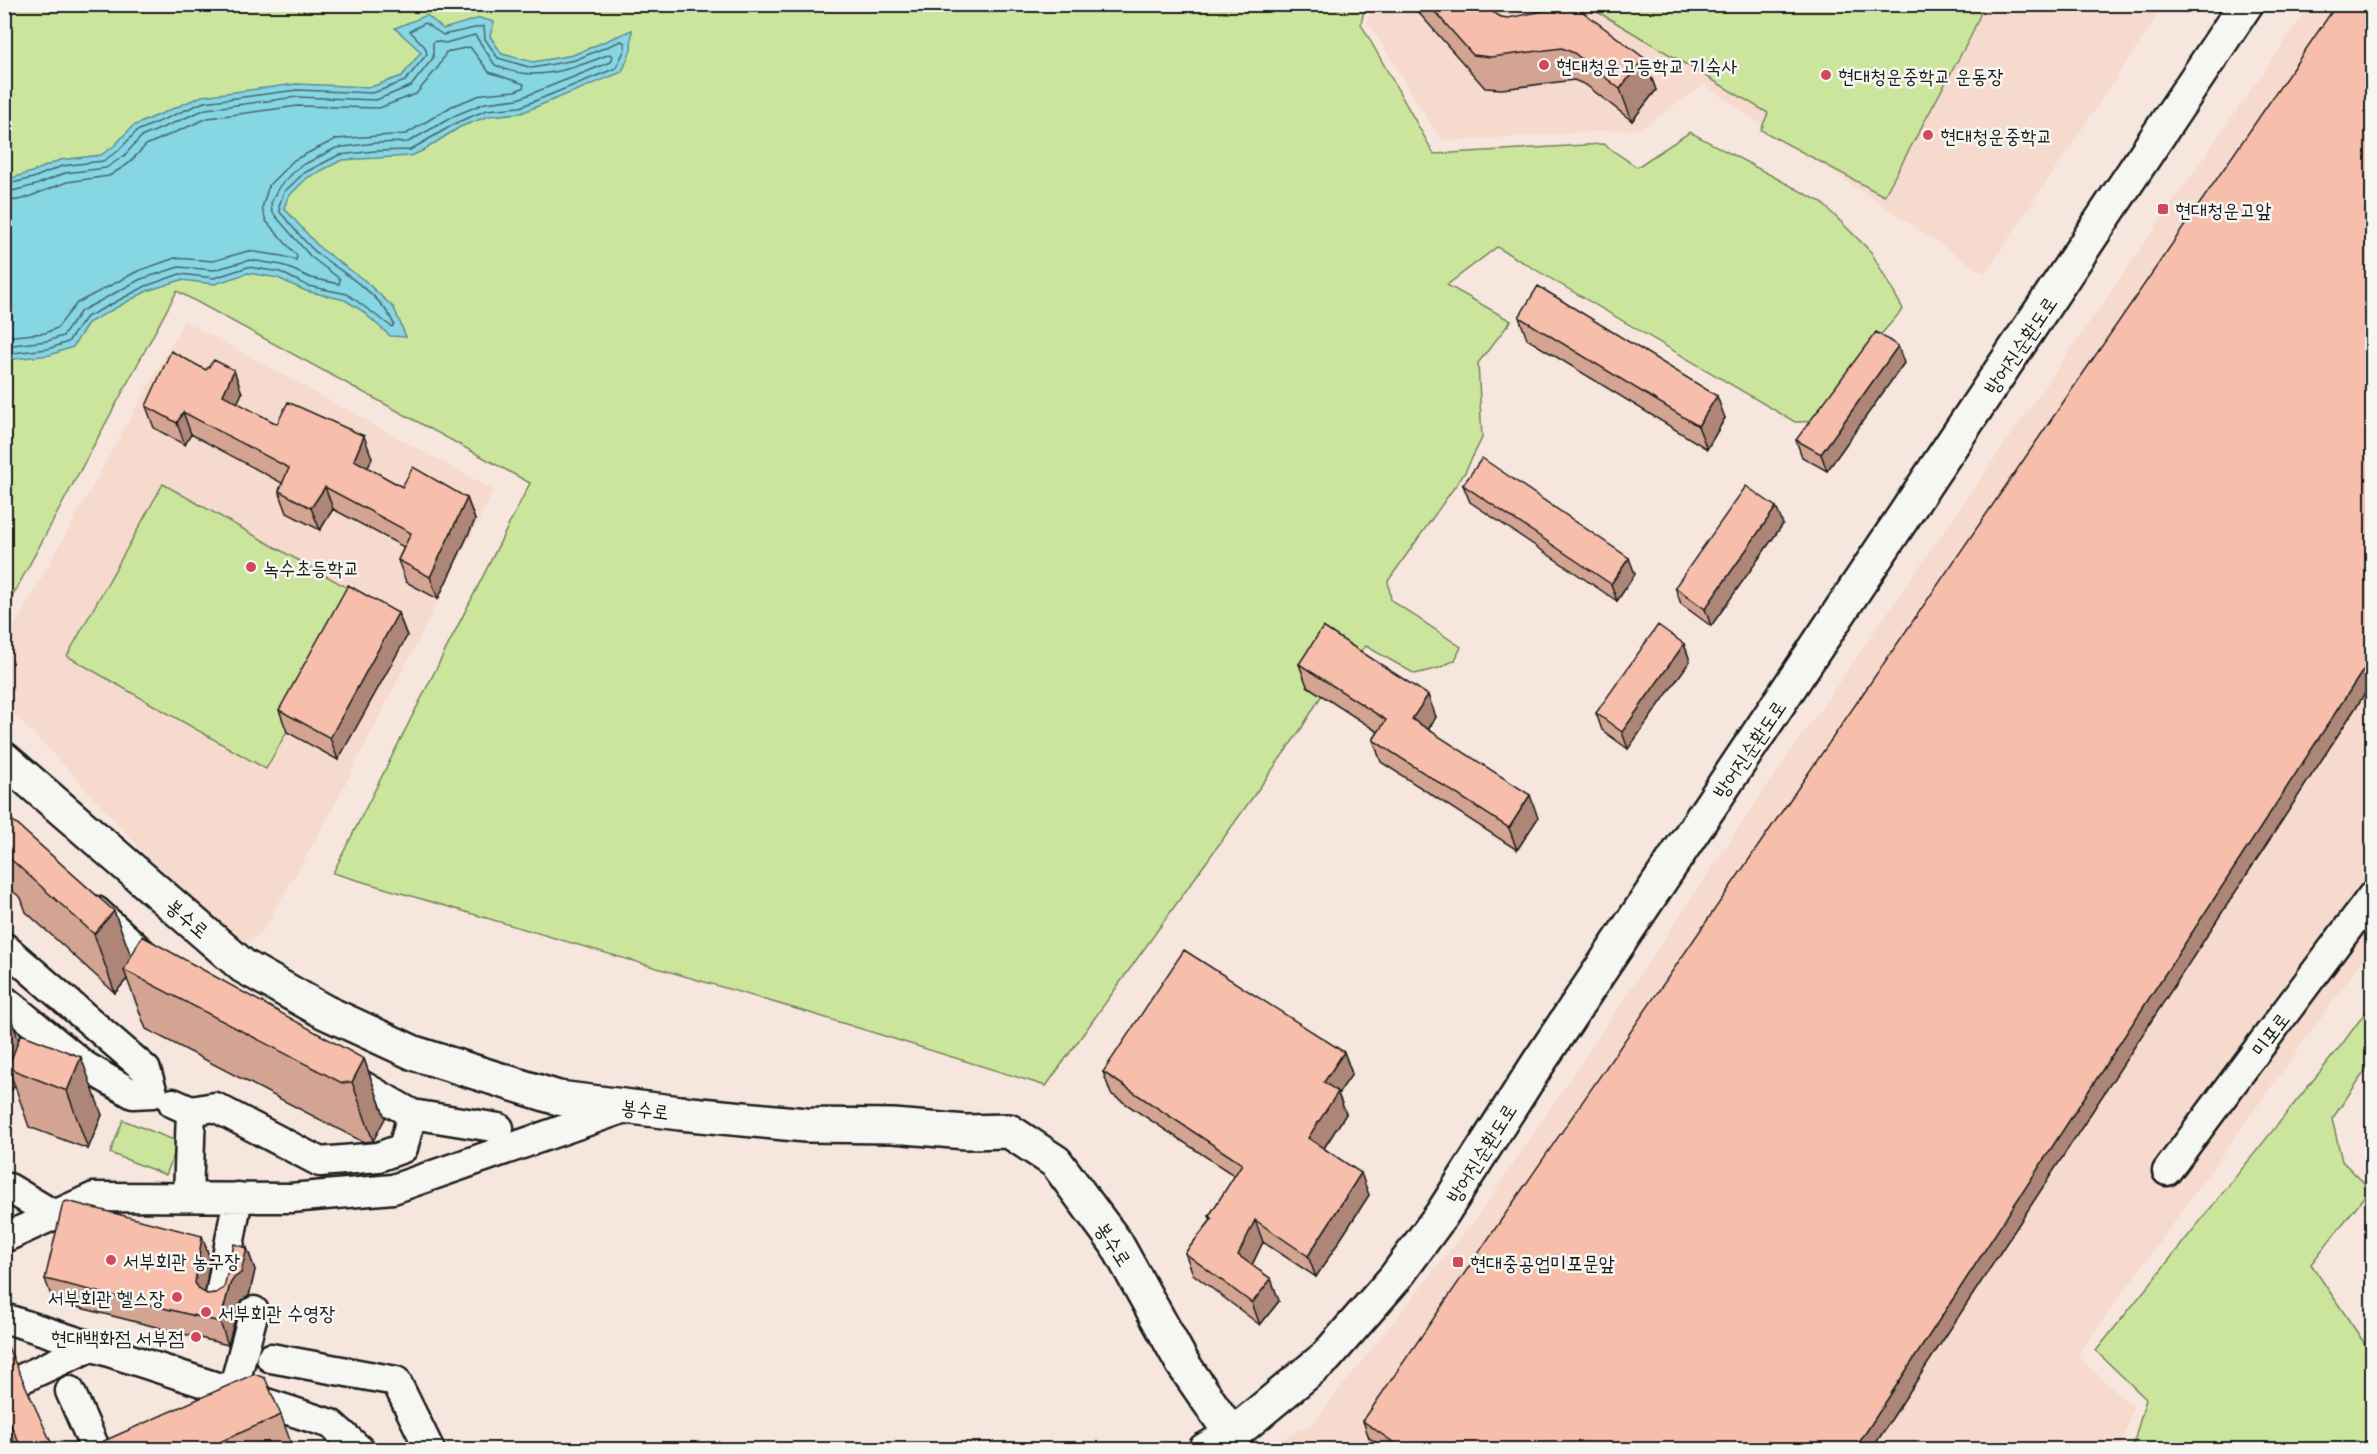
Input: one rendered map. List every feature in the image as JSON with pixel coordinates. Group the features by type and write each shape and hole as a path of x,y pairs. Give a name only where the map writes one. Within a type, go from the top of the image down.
{"main road":[{"name":"방어진순환도로","path":"1219,1442 1326,1357 1395,1278 1442,1214 1537,1065 2246,4"},
{"name":"봉수로","path":"4,759 243,966 315,1006 414,1053 558,1098 806,1125 893,1126 966,1132 1009,1131 1056,1162 1116,1243 1184,1364 1219,1442"}],"street":[{"path":"75,893 151,961"},
{"name":"미포로","path":"2167,1171 2373,896"},
{"path":"4,947 146,1070 153,1093"},
{"path":"4,1000 85,1066 133,1094 153,1093 191,1111 215,1107 320,1162 378,1157 403,1148 412,1114"},
{"path":"320,1062 412,1114 499,1128"},
{"path":"4,1238 94,1197 291,1198 393,1189 628,1107"},
{"path":"188,1197 191,1111"},
{"path":"6,1187 54,1215"},
{"path":"219,1300 238,1197"},
{"path":"245,1394 254,1311"},
{"path":"4,1318 245,1394 331,1424 360,1449"},
{"path":"4,1387 92,1346"},
{"path":"271,1358 396,1381 430,1449"},
{"path":"70,1391 96,1449"},
{"path":"212,1416 245,1394"}],"shaded area":[{"name":"현대청운중학교","path":"1371,4 2165,5 1985,274 1704,85 1640,129 1442,141 1367,21"},
{"path":"2310,5 2372,5 2372,947 2077,1356 2133,1407 2121,1449 1261,1450 1313,1423 1481,1212 1760,796"},
{"name":"녹수초등학교","path":"184,321 494,490 330,814 261,934 231,949 63,764 5,705 5,644"}],"green space":[{"path":"5,5 1365,5 1361,24 1434,154 1603,144 1637,167 1690,132 1821,202 1871,252 1903,309 1864,354 1825,421 1795,422 1497,247 1447,285 1511,321 1478,363 1482,438 1465,472 1388,581 1391,600 1461,647 1455,660 1439,668 1415,674 1366,646 1331,680 1301,729 1046,1086 810,1013 333,873 530,483 177,291 5,610"},
{"name":"현대청운중학교 운동장","path":"1581,5 1984,5 1971,36 1884,196 1761,130 1768,113 1603,15"},
{"path":"163,484 362,596 266,769 67,656"},
{"path":"2372,1003 2372,1061 2332,1119 2342,1161 2370,1189 2311,1264 2369,1350 2372,1349 2372,1449 2132,1449 2146,1399 2096,1351 2343,1043"},
{"path":"123,1120 179,1142 166,1175 110,1153"}],"water":[{"path":"427,15 443,29 480,18 494,22 490,36 502,54 533,62 573,55 632,30 631,50 622,72 521,113 489,116 460,127 411,156 342,160 307,178 288,197 284,208 320,248 364,280 394,308 406,337 390,336 361,310 345,300 306,291 278,278 248,273 215,284 181,280 147,291 88,323 73,347 50,355 5,360 5,180 60,160 101,155 114,146 133,126 202,96 296,84 371,87 402,76 421,52 395,28"}],"building":[{"path":"1428,4 1486,4 1494,13 1508,18 1559,8 1579,9 1644,58 1620,89 1574,53 1562,48 1491,57 1473,55"},
{"path":"2337,4 2373,4 2373,655 1855,1449 1403,1449 1363,1421"},
{"path":"1538,286 1717,396 1698,426 1519,317"},
{"path":"1876,332 1898,346 1821,454 1796,440"},
{"path":"171,351 206,370 214,360 234,370 223,395 277,424 288,402 364,436 354,460 402,487 413,467 467,498 430,577 398,560 411,533 325,487 311,508 279,491 289,468 183,412 177,423 146,406"},
{"path":"1482,458 1629,558 1611,584 1463,485"},
{"path":"1746,486 1776,507 1705,609 1675,587"},
{"path":"348,585 398,613 330,738 279,710"},
{"path":"1658,625 1684,644 1622,732 1596,713"},
{"path":"1323,627 1428,695 1412,719 1530,795 1509,828 1373,740 1386,720 1299,664"},
{"path":"4,813 114,911 94,934 5,854 10,848 4,843"},
{"path":"142,936 364,1059 352,1082 342,1083 124,970"},
{"path":"1184,950 1344,1052 1324,1082 1338,1092 1308,1138 1361,1173 1308,1256 1255,1220 1238,1255 1271,1279 1252,1303 1185,1253 1212,1219 1209,1216 1242,1164 1103,1072"},
{"path":"21,1034 81,1057 67,1091 8,1068"},
{"path":"67,1201 202,1236 195,1283 207,1294 216,1293 224,1288 234,1244 247,1248 241,1273 230,1284 220,1322 45,1279 63,1203"},
{"path":"8,1347 54,1449 22,1449 4,1411 4,1349"},
{"path":"254,1374 265,1378 281,1415 206,1448 204,1442 188,1449 86,1449"}],"place":[{"name":"현대청운고등학교 기숙사","path":"1544,65"},
{"name":"현대청운중학교 운동장","path":"1826,75"},
{"name":"현대청운중학교","path":"1928,135"},
{"name":"현대청운고앞","path":"2163,209"},
{"name":"녹수초등학교","path":"251,567"},
{"name":"서부회관 농구장","path":"111,1260"},
{"name":"현대중공업미포문앞","path":"1458,1262"},
{"name":"서부회관 헬스장","path":"177,1297"},
{"name":"서부회관 수영장","path":"206,1312"},
{"name":"현대백화점 서부점","path":"196,1337"}]}
